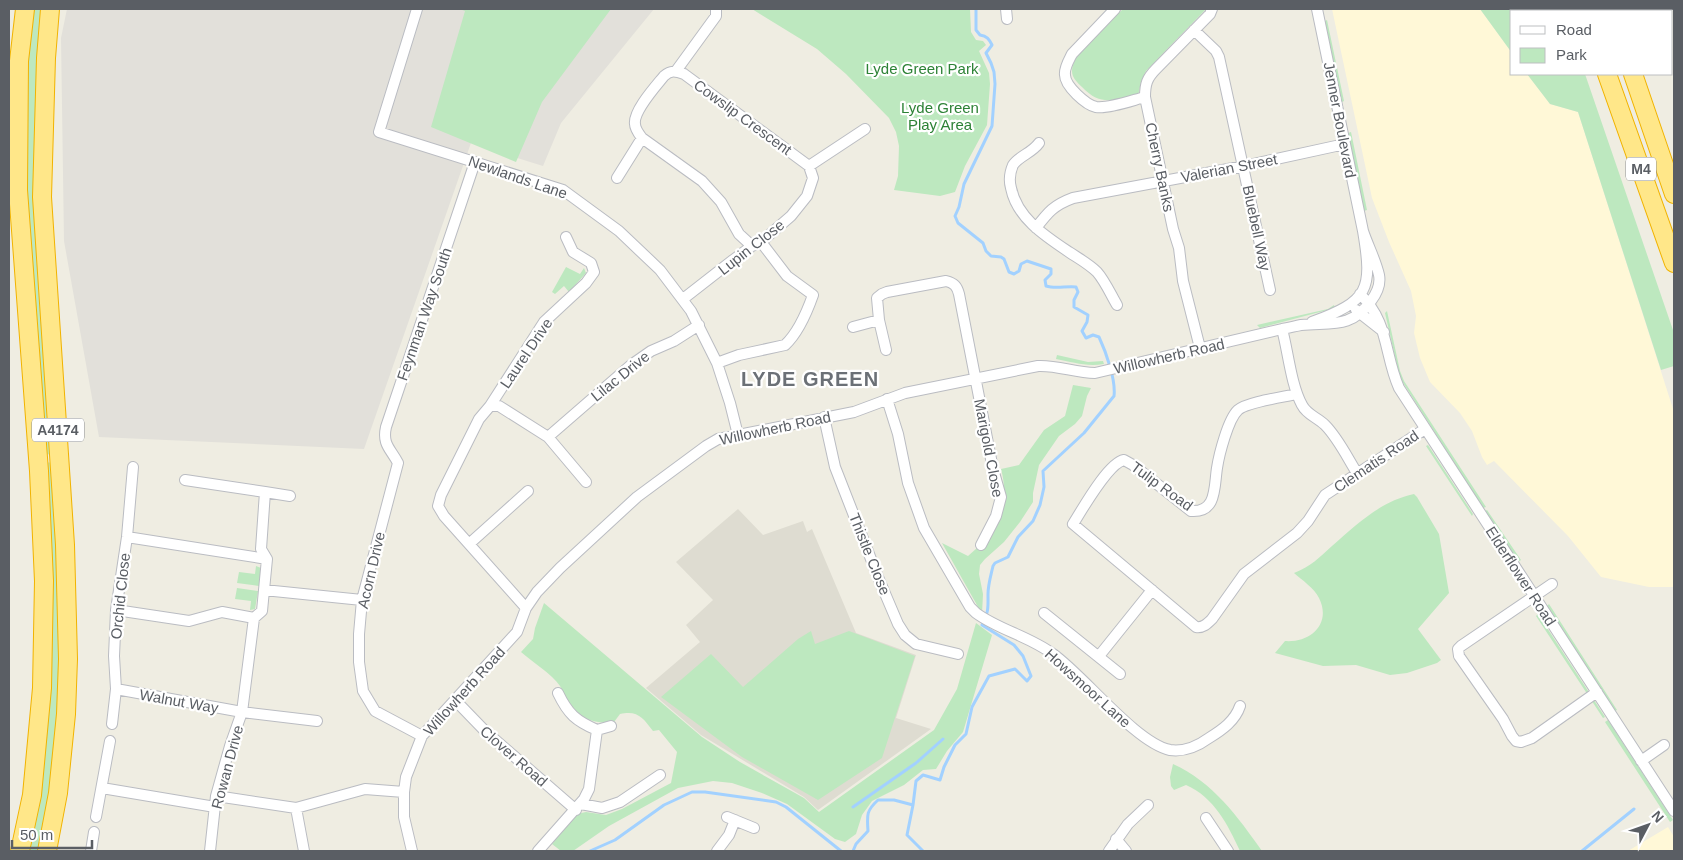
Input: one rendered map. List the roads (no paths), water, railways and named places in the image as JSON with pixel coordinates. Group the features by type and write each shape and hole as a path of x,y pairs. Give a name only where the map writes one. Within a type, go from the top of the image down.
{"highway":[{"name":"A4174","path":"20,851 32,795 42,688 44,582 38,461 18,190 19,61 26,9"},
{"name":"A4174","path":"47,851 58,793 66,714 68,659 65,545 42,197 46,58 50,9"},
{"name":"M4","path":"1607,75 1674,263"},
{"name":"M4","path":"1633,75 1674,194"}],"street":[{"name":"Newlands Lane","path":"417,9 383,133 551,186 573,196 636,245 660,270 683,299 699,325 717,363 738,435"},
{"path":"716,9 716,16 676,71 670,71 664,76 635,115 634,124 636,130 642,138 702,182 721,202 740,234 756,244 787,276 813,295 808,310 790,340 784,345 739,355 717,363"},
{"path":"1115,9 1072,54 1064,76 1067,84 1086,103 1096,107 1146,97"},
{"name":"Cherry Banks","path":"1200,348 1183,281 1179,248 1173,229 1145,85 1148,77 1210,14 1212,9"},
{"name":"Jenner Boulevard","path":"1302,325 1350,305 1365,286 1368,267 1363,232 1317,9"},
{"name":"Bluebell Way","path":"1194,30 1216,51 1219,57 1270,290"},
{"name":"Cowslip Crescent","path":"676,71 684,74 809,166"},
{"path":"809,166 865,128"},
{"path":"617,178 642,138"},
{"path":"1039,143 1034,150 1013,166 1010,184 1013,198 1021,212 1036,228 1098,272 1117,306"},
{"name":"Valerian Street","path":"1036,228 1050,210 1061,202 1073,198 1244,166 1345,144"},
{"name":"Feynman Way South","path":"398,463 387,447 384,437 386,427 475,162"},
{"name":"Lupin Close","path":"683,299 791,216 807,196 813,178 809,166"},
{"name":"Jenner Boulevard","path":"1360,314 1370,303 1378,288 1379,278 1363,232"},
{"name":"Laurel Drive","path":"490,406 544,322 586,283 594,272 591,262 573,252 566,236"},
{"name":"Marigold Close","path":"879,320 877,298 882,294 946,281 953,283 957,287 993,469 1001,497 996,516 981,544"},
{"name":"Elderflower Road","path":"1360,294 1370,303 1385,333 1396,382 1674,811"},
{"path":"1350,305 1385,333"},
{"name":"Willowherb Road","path":"412,851 404,816 404,792 406,776 422,736 518,632 526,608 537,592 560,568 637,496 718,439 854,412 905,393 975,378 1051,365 1084,373 1094,373 1282,329 1302,325 1346,322 1360,314"},
{"path":"853,327 879,320 886,350"},
{"name":"Lilac Drive","path":"548,437 631,365 651,351 674,341 699,325"},
{"path":"1282,329 1297,394 1302,405 1309,414 1324,424 1332,433 1357,473"},
{"name":"Tulip Road","path":"1152,590 1074,524 1093,492 1120,460 1128,461 1191,511 1199,512 1212,501 1216,486 1217,468 1230,424 1238,410 1247,406 1297,394"},
{"name":"Howsmoor Lane","path":"888,399 908,483 924,528 970,607 985,619 1022,636 1053,654 1088,684 1128,724 1163,748 1172,750 1188,749 1201,744 1237,716 1240,706"},
{"path":"526,608 444,516 438,506 441,495 479,419 490,406 500,406 548,437 586,482"},
{"name":"Thistle Close","path":"824,417 835,466 898,624 905,635 916,644 958,654"},
{"name":"Clematis Road","path":"1152,590 1196,627 1206,625 1244,574 1296,533 1308,521 1325,496 1425,429"},
{"name":"Acorn Drive","path":"398,463 362,600 359,662 363,690 375,710 422,736"},
{"name":"Orchid Close","path":"112,724 116,689 114,656 116,610 127,537 133,467"},
{"path":"185,480 290,496"},
{"path":"469,544 528,491"},
{"path":"265,492 261,550 268,559"},
{"path":"127,537 268,559"},
{"name":"Rowan Drive","path":"210,851 216,801 230,746 242,712 254,618 262,612 268,559"},
{"path":"1552,584 1461,646 1458,649 1459,656 1516,741 1520,742 1532,738 1596,692"},
{"path":"264,590 362,600"},
{"path":"1098,656 1152,590"},
{"path":"116,610 189,621 222,612 254,618"},
{"path":"1044,613 1120,674"},
{"name":"Walnut Way","path":"116,689 242,712"},
{"path":"558,694 572,717 597,730 611,726"},
{"name":"Clover Road","path":"455,700 485,731 578,807"},
{"name":"Rowan Drive","path":"242,712 317,721"},
{"path":"538,851 578,807 589,789 597,730"},
{"path":"96,817 110,741"},
{"path":"1642,761 1664,745"},
{"path":"578,807 602,808 620,802 660,775"},
{"path":"102,788 296,808 365,789 404,792"},
{"path":"1108,851 1128,824 1148,805"},
{"path":"296,808 304,851"},
{"path":"1206,818 1228,851"},
{"path":"717,851 728,835 731,819 754,828"},
{"path":"91,851 94,832"},
{"path":"1116,839 1126,851"}],"waterway":[{"path":"853,851 856,844 868,831 868,814 871,807 878,800 894,800 913,805 916,781 923,775 940,780 955,745 966,734 972,707 989,676 1015,669 1027,681 1031,676 1023,656 1014,645 982,625 988,610 988,587 993,566 995,563 1008,557 1018,537 1033,521 1040,505 1044,487 1043,471 1084,433 1114,396 1112,374 1099,337 1093,335 1086,338 1082,331 1087,322 1088,315 1074,307 1074,300 1078,292 1076,287 1046,286 1045,280 1051,274 1051,269 1027,261 1021,264 1019,271 1014,274 1009,272 1004,259 991,256 986,251 983,243 958,223 955,216 964,184 992,126 995,84 994,72 986,53 992,45 988,38 980,35 976,30 976,9"},
{"path":"853,807 916,763 943,739"},
{"path":"590,851 615,840 664,805 692,792 705,792 776,802 786,807 841,851"},
{"path":"913,805 907,835 923,851"},
{"path":"1582,851 1634,809"}],"district":[{"name":"LYDE GREEN","path":"810,379"}],"park label":[{"name":"Lyde Green Park","path":"922,68"},
{"name":"Lyde Green Play Area","path":"940,116"}]}
